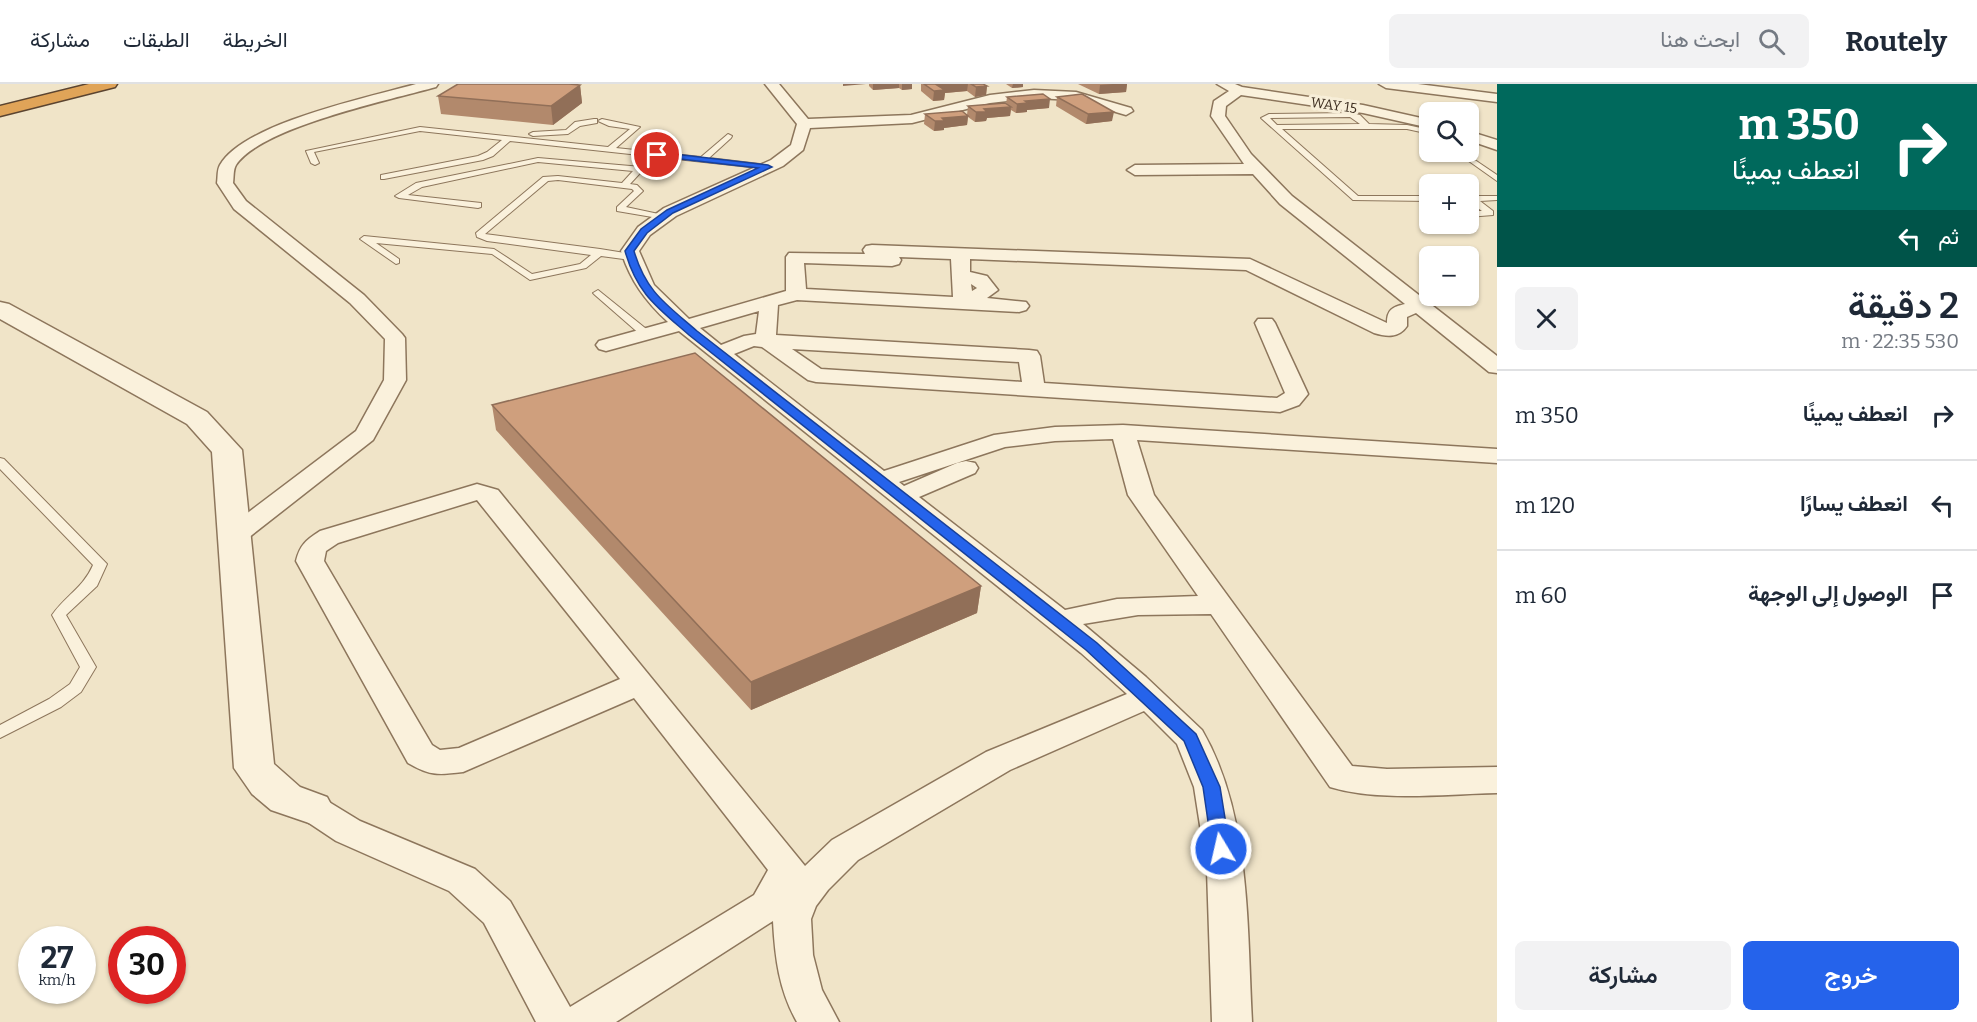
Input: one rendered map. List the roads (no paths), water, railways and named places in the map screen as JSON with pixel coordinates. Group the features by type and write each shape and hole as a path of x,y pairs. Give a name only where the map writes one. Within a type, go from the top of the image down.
{"highway":[{"path":"0,96 43,84"},
{"path":"0,96 61,84"},
{"path":"0,111 109,84"}],"street":[{"path":"234,536 365,435 395,380 395,338 357,299 240,205 225,183 228,164 248,144 296,124 431,84"},
{"path":"772,84 804,124"},
{"path":"1386,84 1497,98"},
{"path":"1231,88 1219,104 1218,116 1246,157 1286,200 1419,304"},
{"name":"WAY 15","path":"1231,88 1363,109 1419,122"},
{"path":"804,124 912,119 990,99 1034,94 1076,96 1126,111"},
{"path":"804,124 798,147 768,167 664,216 644,231 630,251 636,272 650,295 684,325 1060,622 1149,697 1191,738 1211,787 1225,870 1232,1022"},
{"path":"1479,139 1497,145"},
{"path":"1135,170 1257,169"},
{"path":"872,250 898,256"},
{"path":"960,254 963,303"},
{"path":"796,294 795,257 960,254 1250,265 1381,329 1391,330 1397,326 1397,314 1421,306 1497,367"},
{"path":"898,256 899,300"},
{"path":"962,275 980,280 988,290 963,303"},
{"path":"606,345 796,294 1019,306"},
{"path":"767,302 771,309 765,335 767,341 816,375 1280,405 1297,394 1265,323"},
{"path":"0,309 197,418 226,450 254,768 270,789 292,803 312,808 348,831 462,880 497,912 557,1022"},
{"path":"719,353 751,340 1029,356 1034,389"},
{"path":"880,480 1002,440 1055,434 1123,432 1497,456"},
{"path":"1123,432 1141,495 1342,778 1387,782 1497,780"},
{"path":"901,496 999,453 1055,434"},
{"path":"581,1022 767,906 788,869 489,495 477,492 459,496 329,537 313,548 310,561 420,754 435,763 463,760 639,683"},
{"path":"1060,622 1078,613 1101,609 1219,605"},
{"path":"819,1022 803,995 794,955 792,919 800,899 814,879 845,850 998,761 1149,697"}],"lane":[{"path":"1367,126 1358,117 1351,115 1265,117 1356,198 1418,200"},
{"path":"482,128 556,134 568,132 578,124 598,121 636,127 610,150"},
{"path":"1275,127 1367,126 1419,130"},
{"path":"315,163 310,151 420,129 768,167"},
{"path":"703,160 728,136"},
{"path":"384,177 480,158 490,154 507,140"},
{"path":"566,162 581,146"},
{"path":"478,205 399,196 419,185 538,160 639,170 624,186"},
{"path":"1474,162 1497,178"},
{"path":"631,257 480,236 480,233 546,178 639,189 620,209 664,216"},
{"path":"1479,199 1497,198"},
{"path":"1479,205 1490,213 1479,214"},
{"path":"396,261 364,239 494,252 530,277 583,266 600,252"},
{"path":"598,293 646,334"},
{"path":"0,462 100,564 92,583 59,615 88,668 76,688 55,703 0,732"}]}
